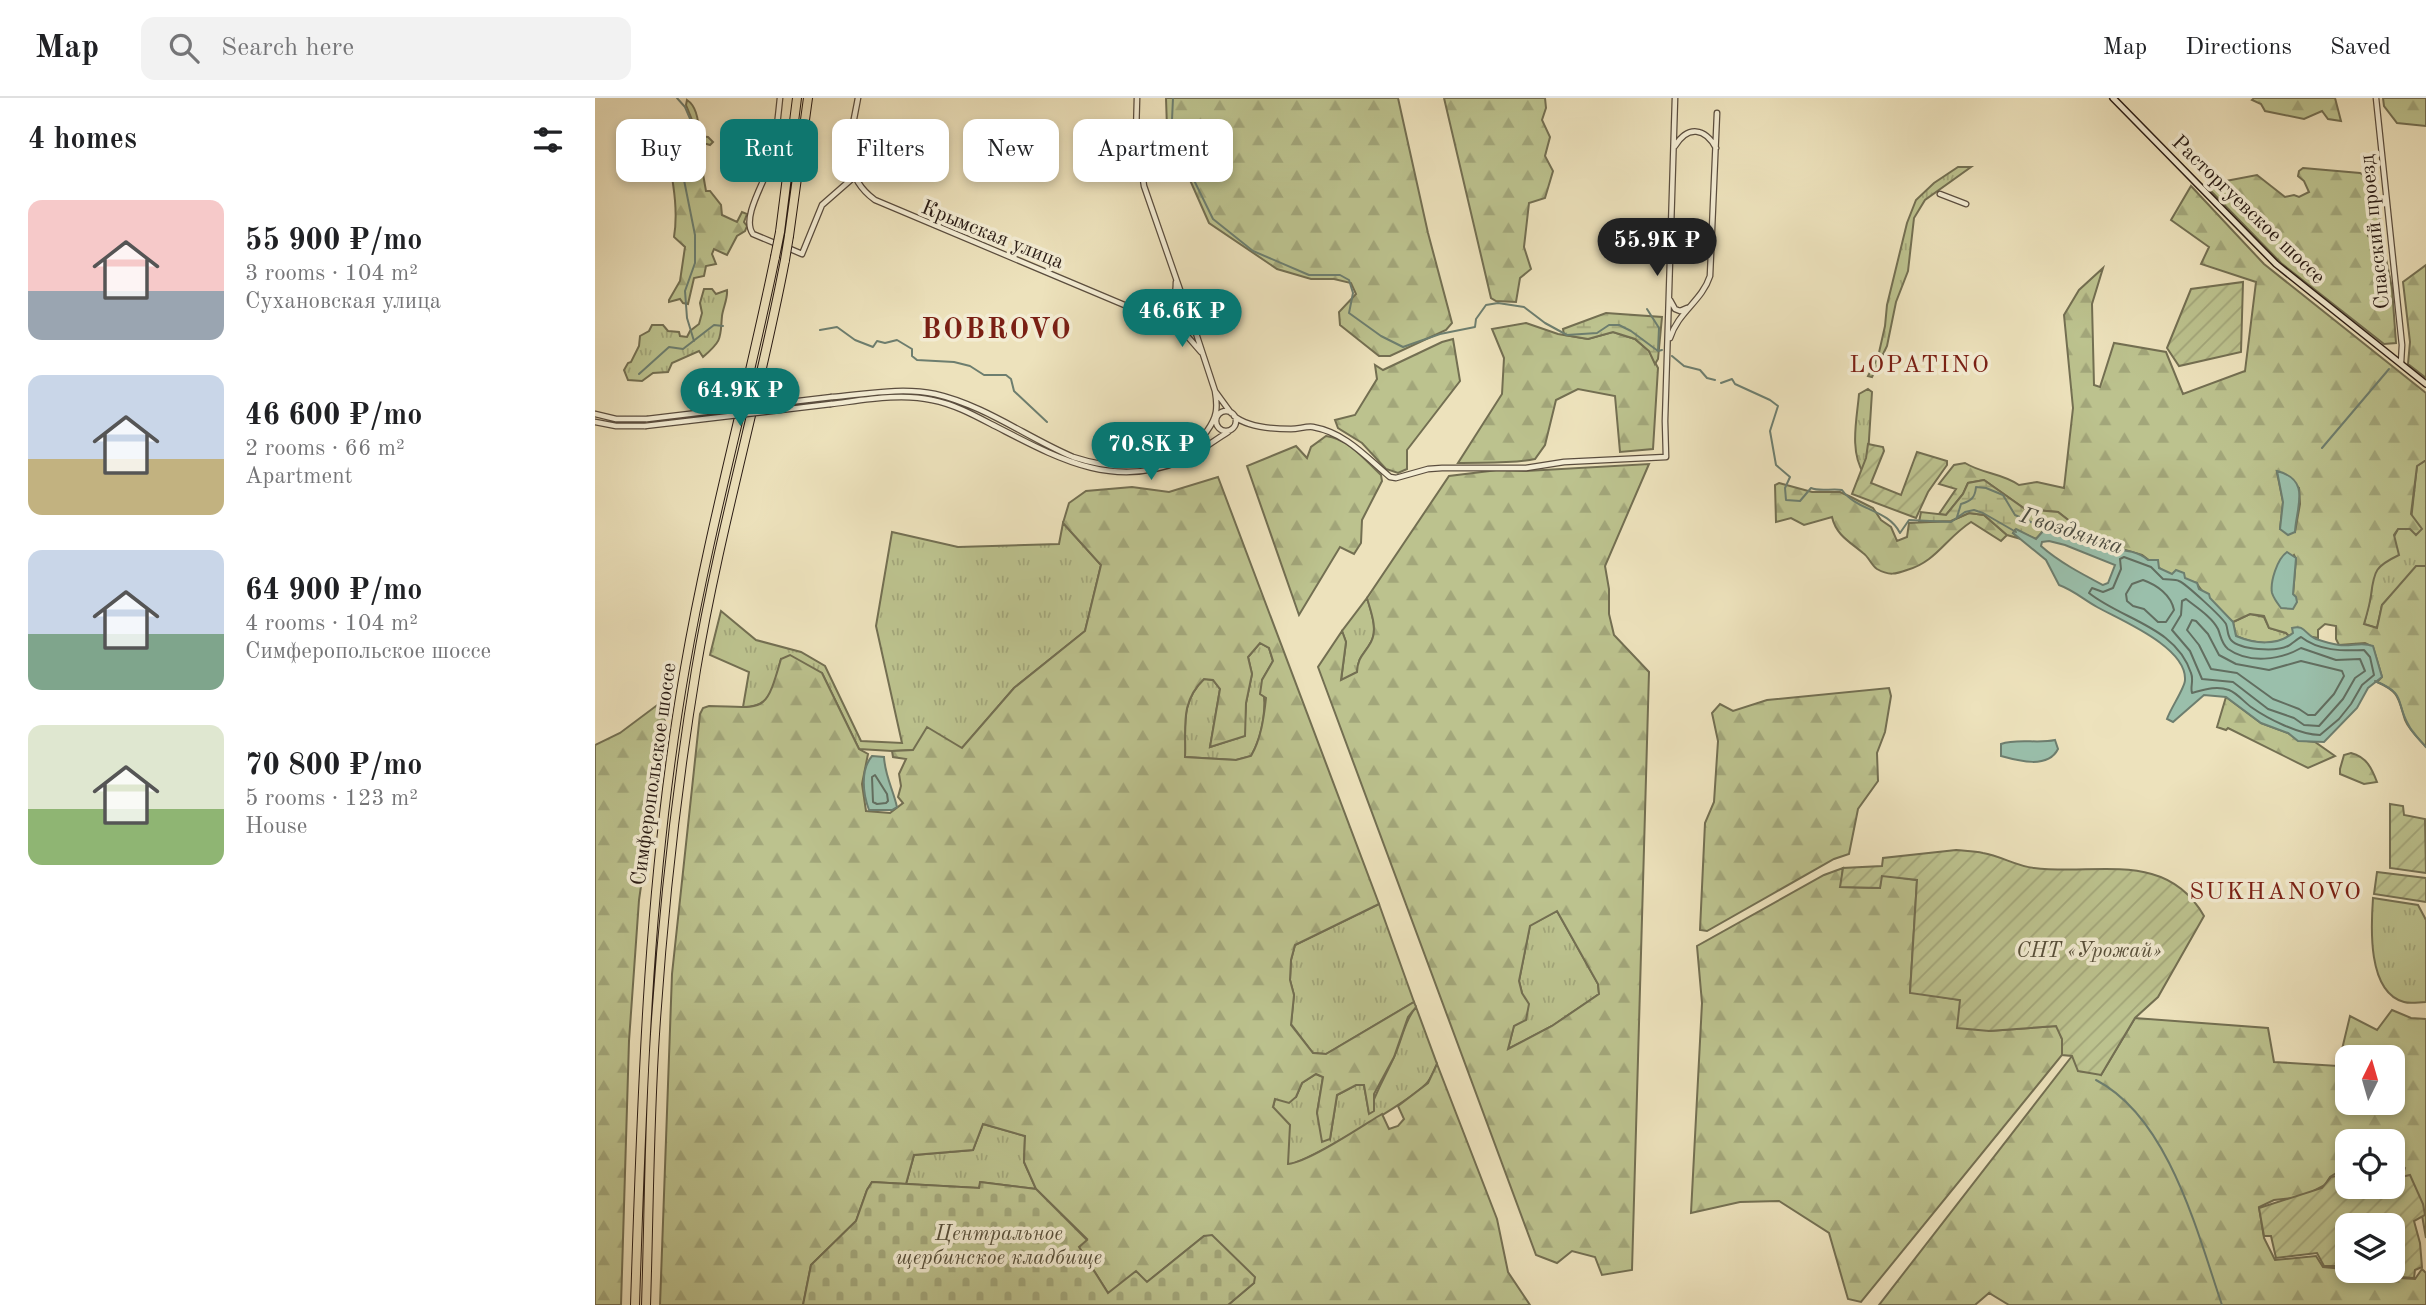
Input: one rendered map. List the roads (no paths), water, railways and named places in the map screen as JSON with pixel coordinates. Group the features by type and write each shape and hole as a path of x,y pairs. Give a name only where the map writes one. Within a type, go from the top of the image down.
{"highway":[{"name":"Симферопольское шоссе","path":"635,1305 643,1038 664,808 697,606 780,232 797,98"},
{"name":"Симферопольское шоссе","path":"646,1305 655,1038 665,894 676,809 708,607 785,260 808,98"}],"main road":[{"name":"Расторгуевское шоссе","path":"2113,98 2276,264 2426,384"}],"street":[{"path":"779,98 771,162 750,218 749,227 753,234 802,254 822,205 848,182"},
{"path":"854,119 858,98"},
{"path":"1137,98 1137,143 1144,186 1215,391 1218,428 1231,430"},
{"path":"595,414 617,419 647,419 903,391 933,394 969,406 1073,457 1089,463 1122,467 1159,463 1187,452 1223,411 1250,424 1290,429 1312,427 1333,434 1352,443 1390,477 1396,478 1428,469 1497,466 1526,468 1565,461 1666,457 1675,98"},
{"name":"Спасский проезд","path":"2376,98 2402,345 2401,363"},
{"path":"1667,353 1677,321 1702,295 1710,276 1717,113"},
{"path":"1674,148 1683,136 1695,132 1709,137 1717,149"},
{"name":"Крымская улица","path":"858,182 868,195 884,205 1142,312 1166,312"},
{"path":"1940,194 1966,204"},
{"path":"1176,282 1175,295 1165,319 1172,328 1180,329 1186,326 1189,320 1188,312"},
{"path":"1669,296 1675,309 1680,311 1690,307"},
{"path":"1166,312 1177,305 1188,312"},
{"path":"1142,312 1188,337 1204,357"},
{"path":"1215,391 1236,421 1231,430"},
{"path":"595,422 616,426 645,426 902,397 932,400 965,411 1058,458 1101,471 1142,471 1161,467 1185,459 1231,430 1250,424"}],"water":[{"path":"2277,471 2288,475 2298,488 2295,532 2288,535 2280,529 2283,502"},
{"path":"2016,529 2036,539 2044,530 2050,531 2098,547 2128,551 2148,560 2158,560 2159,568 2172,574 2176,570 2184,573 2185,578 2197,583 2199,589 2209,594 2233,622 2236,636 2251,641 2273,642 2287,637 2293,633 2292,628 2296,627 2316,639 2331,643 2373,646 2382,677 2368,688 2357,708 2324,742 2298,741 2288,733 2261,723 2226,697 2204,695 2173,722 2167,719 2185,680 2183,668 2175,656 2150,636 2059,585 2046,560 2013,533","holes":["2049,541 2115,565 2108,583 2103,585 2087,577 2041,546 2042,542"]},
{"path":"2287,552 2296,558 2293,594 2297,602 2293,609 2281,608 2272,593 2275,571"},
{"path":"2055,740 2058,749 2047,759 2033,762 2001,756 2001,744"},
{"path":"872,756 884,757 897,807 892,810 869,810 864,782 866,768"}],"waterway":[{"path":"677,98 690,119"},
{"path":"1173,98 1172,120 1188,168 1213,219 1253,251 1309,275 1340,275 1349,280 1353,293 1349,313 1381,336 1403,347 1440,334 1475,327 1476,319 1486,305 1498,303 1524,307 1567,335 1597,333 1609,325 1619,325 1658,351"},
{"path":"684,182 695,235 695,263 685,291 687,318 694,341"},
{"name":"Гвоздянка","path":"1647,309 1659,328 1658,351 1662,350"},
{"name":"Гвоздянка","path":"639,374 669,347 683,349 714,325 723,326"},
{"name":"Гвоздянка","path":"820,330 837,327 855,340 873,347 877,341 885,343 897,340 912,349 912,356 917,360 954,362 970,366 984,375 1006,375 1011,379 1014,391 1047,422"},
{"name":"Гвоздянка","path":"1672,356 1684,366 1700,370 1707,378 1715,380"},
{"path":"2322,448 2389,369"},
{"name":"Гвоздянка","path":"1721,383 1732,379 1735,384 1778,406 1770,431 1776,465 1790,477 1785,488 1786,500 1800,501 1811,488 1842,490 1848,497 1888,519 1900,533 1909,520 1951,522 1965,512 1974,510 2016,532"},
{"path":"1957,517 1961,504 1972,498 1976,487 1986,488 2003,495 2015,515 2044,530"},
{"name":"Гвоздянка","path":"2375,681 2396,694 2410,727 2426,747"},
{"path":"2096,1080 2121,1098 2143,1121 2161,1149 2190,1212 2222,1305"}],"district":[{"name":"BOBROVO","path":"997,328"},
{"name":"LOPATINO","path":"1920,364"},
{"name":"SUKHANOVO","path":"2276,891"}],"park label":[{"name":"СНТ «Урожай»","path":"2089,950"},
{"name":"Центральное щербинское кладбище","path":"999,1245"}]}
